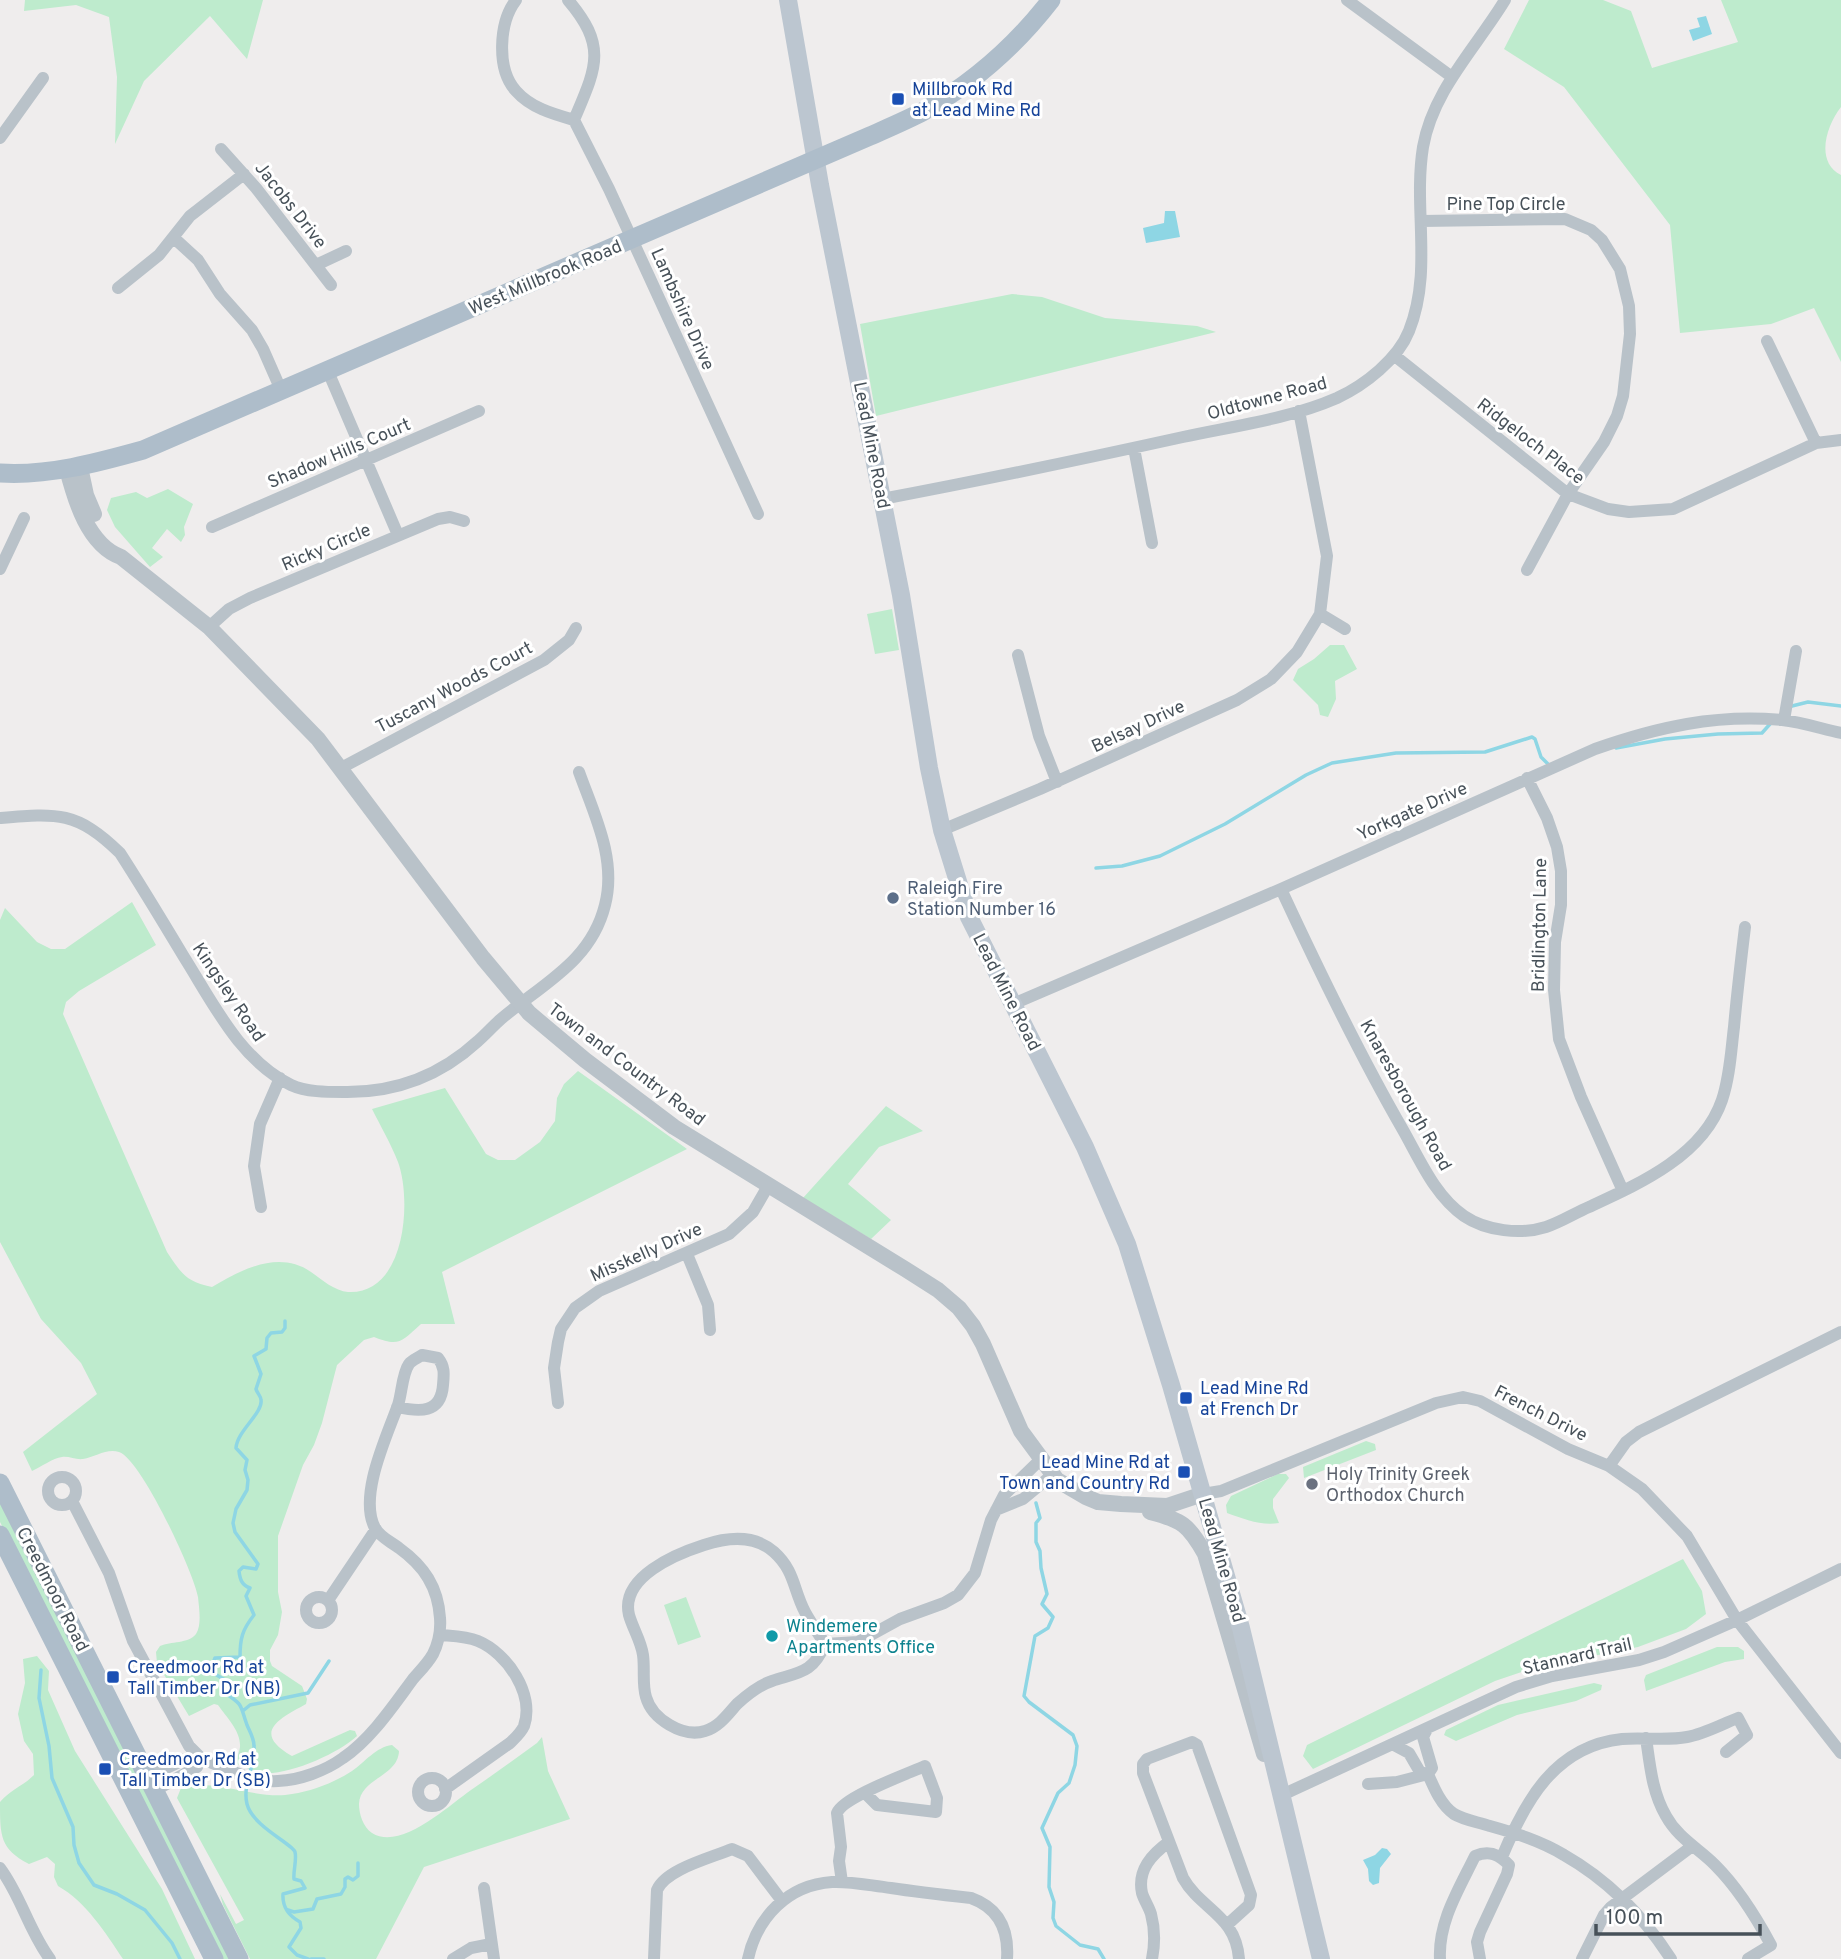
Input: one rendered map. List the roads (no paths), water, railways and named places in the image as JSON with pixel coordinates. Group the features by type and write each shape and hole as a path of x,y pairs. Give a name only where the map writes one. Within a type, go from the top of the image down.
{"main road":[{"name":"Lead Mine Road","path":"788,0 942,830 969,917 1085,1147 1127,1244 1241,1628 1321,1959"},
{"name":"West Millbrook Road","path":"0,473 73,468 143,450 921,113 956,91 1008,48 1051,0"},
{"name":"Creedmoor Road","path":"0,1483 239,1959"},
{"name":"Creedmoor Road","path":"0,1535 214,1959"}],"street":[{"path":"516,0 506,17 502,31 502,47 510,83 517,93 530,103 552,114 574,120 596,55 594,41 579,13 568,0"},
{"path":"1347,0 1452,77"},
{"name":"Oldtowne Road","path":"882,499 1134,448 1299,411 1339,397 1395,356 1409,332 1421,292 1420,172 1431,118 1452,77 1505,0"},
{"path":"0,138 43,78"},
{"name":"Lambshire Drive","path":"574,120 758,514"},
{"name":"Jacobs Drive","path":"221,149 244,174 331,285"},
{"path":"118,288 159,256 190,216 244,174"},
{"name":"Pine Top Circle","path":"1421,221 1564,219 1591,230 1602,240 1620,269 1629,306 1630,334 1623,396 1617,416 1604,442 1568,494 1527,570"},
{"path":"174,238 198,260 230,307 251,330 263,349 281,390"},
{"path":"316,265 346,251"},
{"path":"1767,341 1816,443"},
{"name":"Ridgeloch Place","path":"1395,356 1568,494 1586,502 1629,512 1673,509 1816,443 1841,440"},
{"path":"327,369 398,535"},
{"name":"Shadow Hills Court","path":"212,527 479,411"},
{"name":"Belsay Drive","path":"942,830 1057,782 1237,700 1271,679 1297,652 1320,614 1327,556 1299,411"},
{"path":"1134,448 1152,543"},
{"name":"Town and Country Road","path":"73,468 97,522 117,546 121,557 209,627 318,739 520,1005 585,1060 674,1127 938,1290 958,1308 976,1331 1013,1414 1040,1460 1068,1489 1098,1502 1167,1506 1203,1494"},
{"name":"Ricky Circle","path":"209,627 229,609 250,598 398,535 438,519 450,517 464,521"},
{"path":"0,569 24,518"},
{"path":"1320,614 1345,629"},
{"name":"Tuscany Woods Court","path":"341,768 544,660 569,640 576,628"},
{"path":"1784,720 1796,651"},
{"path":"1018,655 1039,736 1057,782"},
{"name":"Yorkgate Drive","path":"1013,1004 1281,889 1527,778 1595,749 1644,732 1688,722 1784,720 1841,733"},
{"name":"Kingsley Road","path":"0,818 62,816 83,823 104,837 120,853 227,1025 253,1058 280,1079 294,1086 325,1093 370,1093 410,1083 447,1065 583,952 597,929 610,885 608,860 600,830 579,772"},
{"name":"Bridlington Lane","path":"1527,778 1547,818 1557,847 1561,871 1561,905 1555,942 1559,1039 1623,1191"},
{"name":"Knaresborough Road","path":"1281,889 1318,970 1388,1105 1430,1177 1446,1199 1465,1217 1488,1227 1512,1231 1545,1227 1659,1172 1689,1148 1709,1125 1721,1101 1730,1066 1745,927"},
{"path":"261,1207 254,1167 260,1124 280,1079"},
{"name":"Misskelly Drive","path":"558,1403 554,1368 558,1342 561,1329 575,1308 599,1291 687,1254 735,1230 753,1212 768,1186"},
{"path":"687,1254 708,1304 710,1330"},
{"path":"1609,1466 1626,1442 1639,1432 1841,1332"},
{"path":"72,1501 109,1573 133,1641 189,1746 201,1758 246,1777 261,1781 292,1780 335,1763 370,1733 433,1654 441,1635 440,1616 432,1583 415,1561 383,1538 376,1529 371,1509 373,1481 408,1366 422,1355 438,1358 443,1364 444,1372 442,1393 438,1402 421,1411 397,1407"},
{"name":"French Drive","path":"1203,1494 1221,1491 1436,1403 1463,1397 1480,1401 1569,1449 1609,1466 1642,1489 1686,1536 1737,1620 1841,1753"},
{"path":"825,1644 858,1642 900,1619 958,1595 975,1573 986,1533 1004,1495 1040,1460"},
{"path":"996,1510 1023,1499 1052,1475"},
{"path":"1121,1504 1176,1518 1192,1530 1205,1554 1262,1750 1290,1829"},
{"path":"328,1600 376,1529"},
{"path":"745,1538 771,1549 790,1570 805,1612 825,1644 814,1664 804,1671 758,1687 718,1724 705,1731 691,1733 666,1723 646,1701 643,1653 629,1613 629,1601 645,1575 672,1558 716,1541 745,1538"},
{"name":"Stannard Trail","path":"1282,1795 1516,1687 1552,1676 1639,1660 1687,1643 1841,1569"},
{"path":"441,1635 480,1642 500,1656 518,1680 525,1706 523,1727 519,1734 445,1789"},
{"path":"1502,1857 1512,1832 1534,1793 1557,1766 1573,1755 1603,1742 1689,1737 1738,1718 1747,1735 1726,1752"},
{"path":"1427,1729 1423,1737 1432,1768 1429,1774 1434,1788 1452,1813 1512,1832 1562,1853 1599,1878 1621,1898 1652,1932 1671,1959"},
{"path":"1646,1738 1652,1779 1661,1807 1677,1833 1716,1866 1748,1906 1771,1945 1748,1959"},
{"path":"1228,1924 1249,1905 1251,1895 1196,1745 1192,1742 1154,1756 1143,1764 1143,1773 1188,1888 1228,1924 1236,1940 1239,1959"},
{"path":"1394,1745 1409,1753 1420,1772 1429,1774"},
{"path":"151,1784 197,1767 201,1758"},
{"path":"842,1882 836,1813 844,1802 864,1793 925,1766 937,1798 936,1812 877,1805 864,1793"},
{"path":"1368,1784 1385,1784 1429,1774"},
{"path":"1152,1959 1154,1930 1142,1893 1142,1879 1145,1865 1155,1852 1169,1842"},
{"path":"1582,1959 1604,1915 1621,1898 1691,1847"},
{"path":"654,1959 657,1890 661,1881 670,1875 732,1849 748,1856 782,1901"},
{"path":"1440,1959 1441,1933 1446,1918 1475,1856 1484,1852 1502,1857 1509,1865 1480,1932 1477,1942 1480,1959"},
{"path":"0,1868 12,1884 38,1942 50,1959"},
{"path":"748,1959 762,1922 782,1901 808,1886 842,1882 971,1898 981,1902 1000,1920 1006,1931 1007,1959"},
{"path":"484,1888 494,1959"},
{"path":"453,1959 471,1948 491,1944"}],"water":[{"path":"1706,16 1712,34 1693,41 1689,30 1700,27 1697,18"},
{"path":"1165,211 1175,211 1180,237 1146,243 1143,228 1164,223"},
{"path":"1382,1848 1391,1854 1380,1868 1379,1883 1373,1885 1369,1881 1368,1869 1363,1860 1375,1855"}],"waterway":[{"path":"1788,707 1808,702 1841,706"},
{"path":"1616,748 1665,739 1762,733 1770,724"},
{"path":"1096,868 1122,866 1160,856 1225,824 1306,775 1332,763 1396,753 1485,752 1532,737 1541,757 1551,767"},
{"path":"285,1321 282,1332 271,1333 267,1338 266,1349 254,1356 261,1374 256,1389 261,1405 241,1435 236,1448 247,1460 245,1470 248,1480 247,1490 236,1509 233,1523 235,1532 258,1564 256,1569 243,1567 239,1571 242,1582 250,1588 246,1596 254,1615 243,1635 240,1657 215,1658 211,1668 225,1680 227,1685 224,1692 240,1706 253,1740 254,1753 247,1804 257,1820 295,1852 294,1879 301,1881 305,1888 283,1894 283,1899 287,1911 300,1922 301,1928 289,1947 297,1955 308,1959"},
{"path":"1036,1503 1040,1518 1036,1523 1036,1542 1047,1594 1042,1604 1053,1617 1048,1628 1035,1636 1024,1696 1073,1735 1077,1746 1069,1783 1058,1793 1042,1828 1050,1847 1049,1887 1054,1902 1053,1918 1056,1926 1080,1945 1098,1949 1104,1959"},
{"path":"244,1710 250,1705 308,1693 329,1661"},
{"path":"41,1670 39,1698 49,1746 52,1778 73,1827 79,1863 94,1885 145,1910 172,1943 180,1959"},
{"path":"288,1910 294,1912 313,1909 317,1899 341,1894 345,1879 348,1877 353,1880 358,1876 358,1863"},
{"path":"311,1959 324,1959"}],"place":[{"name":"Millbrook Rd at Lead Mine Rd","path":"898,99"},
{"name":"Raleigh Fire Station Number 16","path":"893,898"},
{"name":"Lead Mine Rd at French Dr","path":"1186,1398"},
{"name":"Lead Mine Rd at Town and Country Rd","path":"1184,1472"},
{"name":"Holy Trinity Greek Orthodox Church","path":"1312,1484"},
{"name":"Windemere Apartments Office","path":"772,1636"},
{"name":"Creedmoor Rd at Tall Timber Dr (NB)","path":"113,1677"},
{"name":"Creedmoor Rd at Tall Timber Dr (SB)","path":"105,1769"}]}
